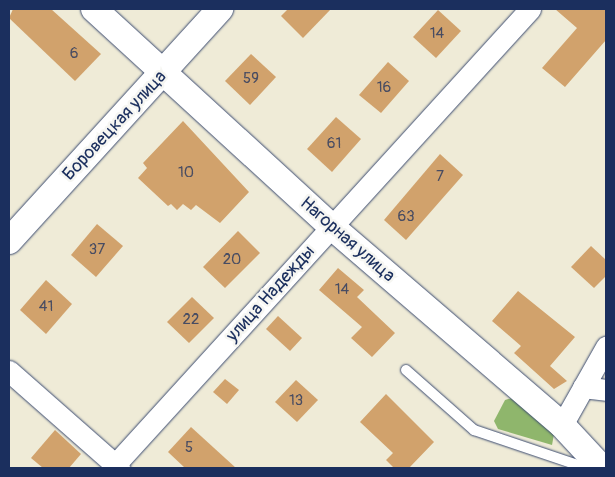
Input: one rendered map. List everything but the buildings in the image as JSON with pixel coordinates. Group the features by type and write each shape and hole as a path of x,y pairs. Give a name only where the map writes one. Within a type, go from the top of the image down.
{"street":[{"name":"Нагорная улица","path":"94,9 332,228 562,425 602,468"},
{"name":"Боровецкая улица","path":"9,241 163,74 220,9"},
{"name":"улица Надежды","path":"115,467 530,9"},
{"path":"562,425 606,347"},
{"path":"9,371 115,467"},
{"path":"583,387 606,390"}],"lane":[{"path":"406,370 474,430 586,468"}],"green space":[{"path":"512,398 554,434 552,445 498,429 494,421 505,400"}]}
